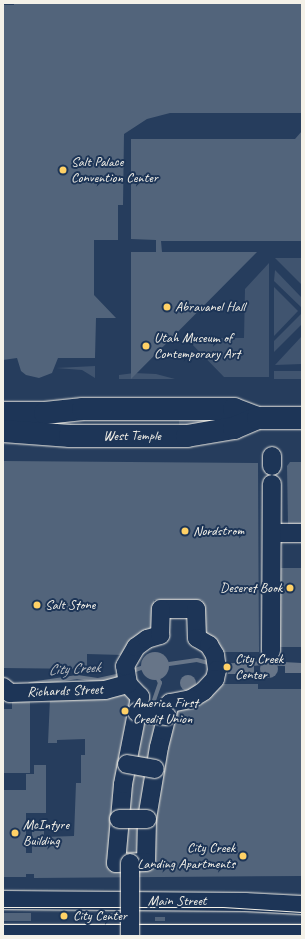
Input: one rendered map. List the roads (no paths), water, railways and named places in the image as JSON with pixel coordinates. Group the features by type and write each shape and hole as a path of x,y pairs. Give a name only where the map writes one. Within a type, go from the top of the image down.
{"main road":[{"name":"West Temple","path":"3,413 44,413 83,409 234,409 258,418 302,418"},
{"name":"West Temple","path":"3,431 70,436 187,436 234,428 258,418"}],"street":[{"path":"271,651 272,484"},
{"path":"272,533 302,533"},
{"path":"130,936 131,863 123,815 140,708 140,698 128,684 125,666 130,656 147,639 160,635 161,609 196,609 197,638 209,645 215,655 215,679 204,691 191,699 170,703 165,713 144,816 131,863"},
{"name":"Richards Street","path":"3,687 10,693 105,690 128,684"},
{"path":"140,708 165,713"},
{"path":"140,708 127,764 119,819 116,862 146,862 147,819 165,713"},
{"path":"127,764 155,770"},
{"path":"119,819 147,819"},
{"name":"Main Street","path":"3,900 245,902 302,905"},
{"path":"3,934 302,934"}],"waterway":[{"name":"City Creek","path":"169,664 197,660 212,664"},
{"name":"City Creek","path":"221,666 264,663 302,665"},
{"name":"City Creek","path":"130,672 141,668"},
{"name":"City Creek","path":"30,684 77,677 98,680 122,675"},
{"path":"151,709 160,683 158,679"}],"tram line":[{"path":"3,907 223,907 302,912"},
{"path":"3,924 302,924"}],"place":[{"name":"Salt Palace Convention Center","path":"63,170"},
{"name":"Abravanel Hall","path":"167,307"},
{"name":"Utah Museum of Contemporary Art","path":"146,346"},
{"name":"Nordstrom","path":"185,531"},
{"name":"Deseret Book","path":"290,588"},
{"name":"Salt Stone","path":"37,605"},
{"name":"City Creek Center","path":"227,667"},
{"name":"America First Credit Union","path":"125,711"},
{"name":"McIntyre Building","path":"15,833"},
{"name":"City Creek Landing Apartments","path":"243,856"},
{"name":"City Center","path":"64,916"}]}
